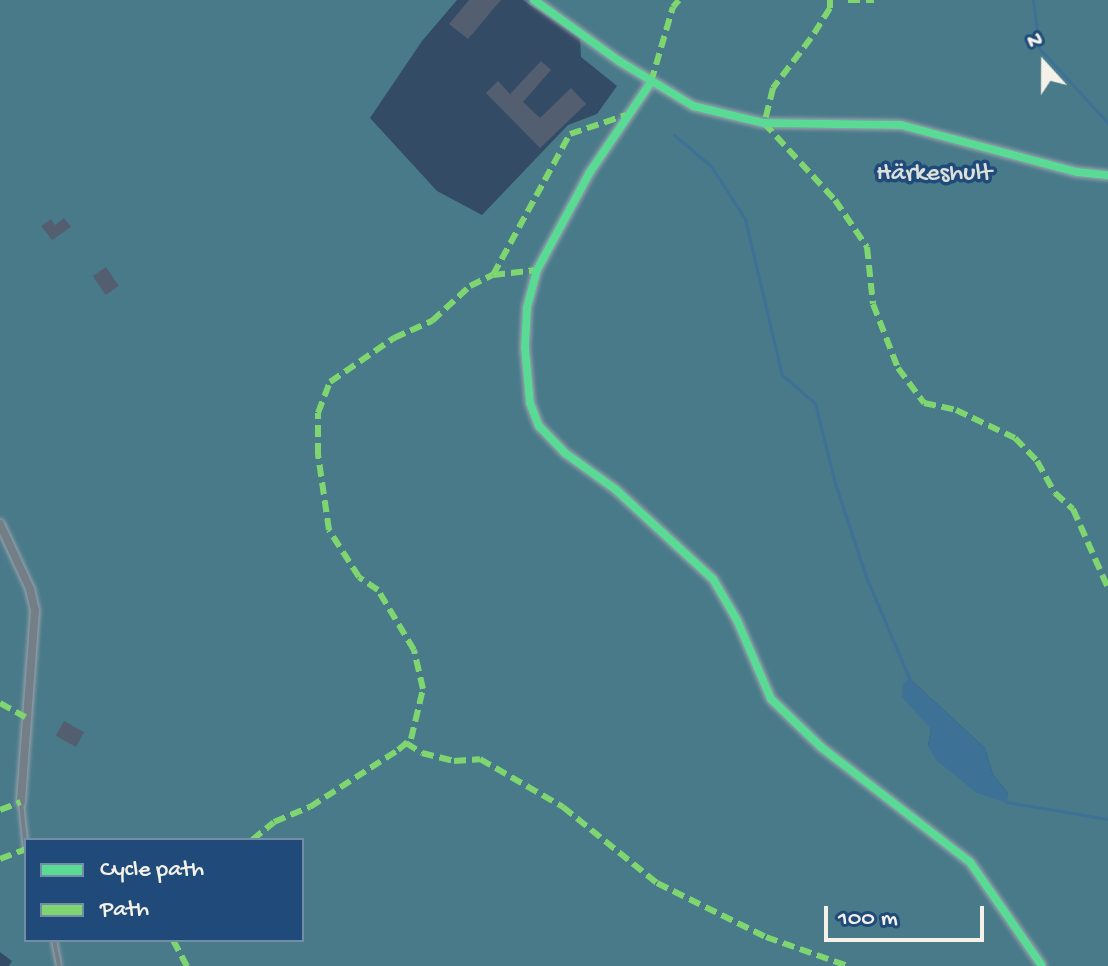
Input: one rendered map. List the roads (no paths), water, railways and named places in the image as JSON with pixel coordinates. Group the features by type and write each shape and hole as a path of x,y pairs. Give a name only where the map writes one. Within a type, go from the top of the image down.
{"street":[{"path":"534,0 651,82 693,106 764,123 901,125 1077,172 1108,175"},
{"path":"651,82 590,172 537,270 527,308 525,348 530,403 539,426 565,453 615,489 713,579 737,620 771,699 821,747 970,862 1042,966"},
{"path":"0,524 30,589 35,610 21,802"}],"lane":[{"path":"21,802 25,838"},
{"path":"54,942 59,966"}],"waterway":[{"path":"1033,0 1039,48 1108,123"},
{"path":"674,135 711,166 745,219 782,375 815,403 835,483 866,577 910,680"},
{"path":"1006,802 1108,819"}],"park label":[{"name":"Härkeshult","path":"934,175"}]}
